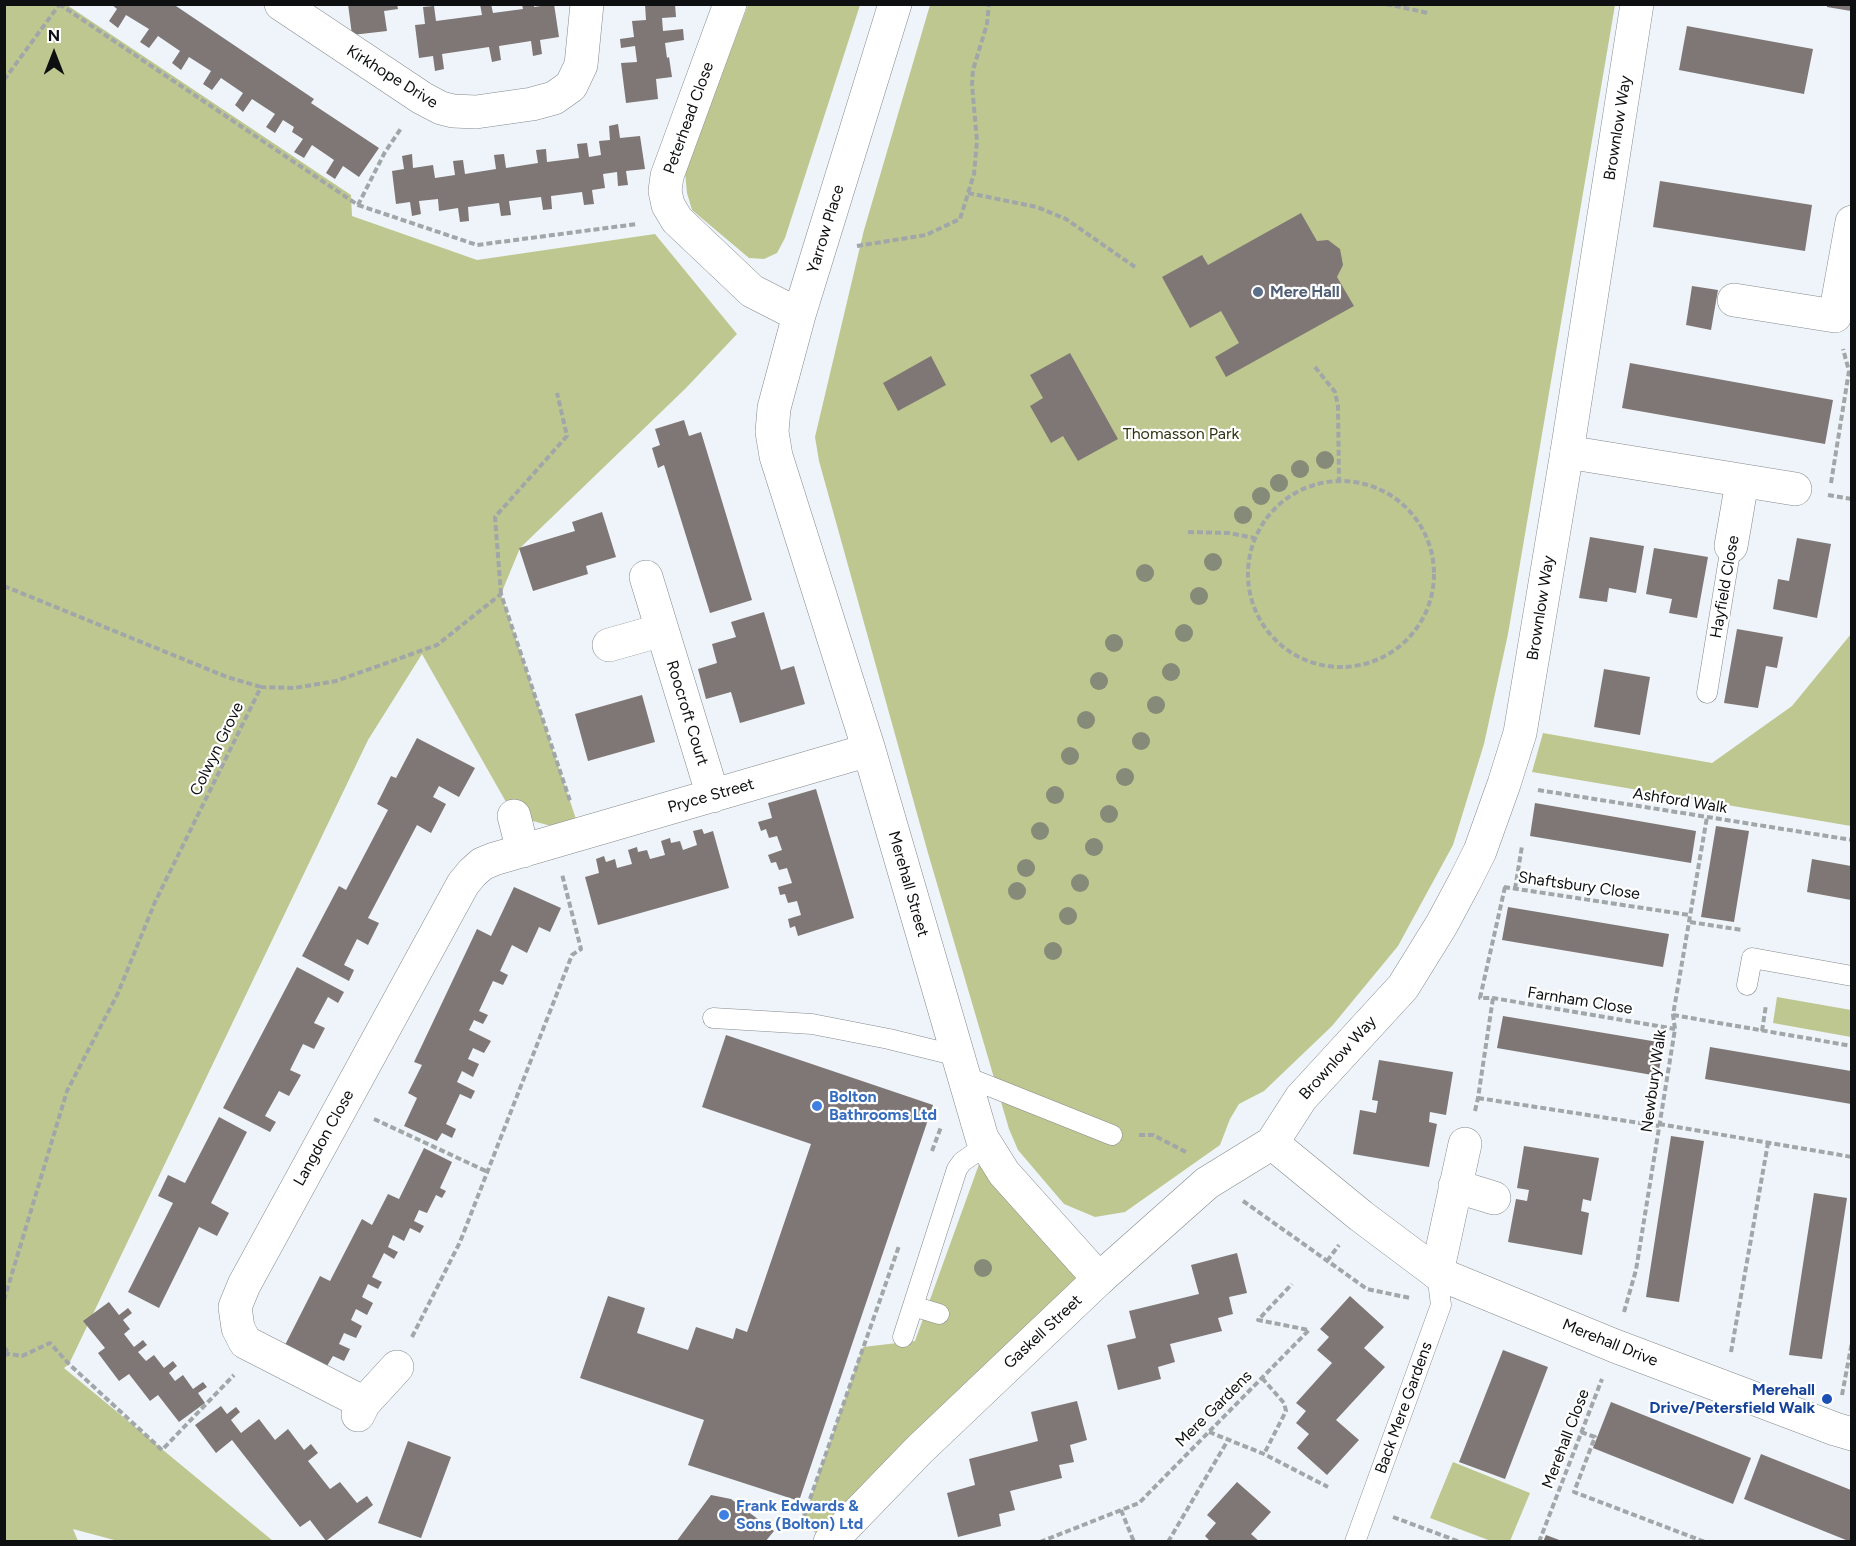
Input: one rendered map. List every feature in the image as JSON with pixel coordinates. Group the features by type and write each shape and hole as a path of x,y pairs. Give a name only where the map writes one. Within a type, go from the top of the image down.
{"street":[{"name":"Kirkhope Drive","path":"281,4 422,98 441,108 476,112 532,104 554,98 571,86 581,65 586,4"},
{"name":"Peterhead Close","path":"668,205 665,191 667,176 730,4"},
{"name":"Yarrow Place","path":"776,456 772,432 774,408 799,315 895,4"},
{"name":"Brownlow Way","path":"1272,1143 1301,1098 1403,987 1442,924 1480,852 1504,784 1520,733 1567,452 1637,4"},
{"path":"668,205 678,220 752,291 799,315"},
{"path":"1734,300 1835,316 1851,222"},
{"path":"1567,452 1795,489"},
{"name":"Merehall Street","path":"776,456 869,750 982,1138 1004,1173 1099,1279"},
{"name":"Hayfield Close","path":"1731,546 1742,482"},
{"name":"Roocroft Court","path":"646,578 713,796"},
{"path":"609,645 662,630"},
{"name":"Pryce Street","path":"568,838 869,750"},
{"path":"514,816 523,851"},
{"name":"Langdon Close","path":"397,1367 361,1409 245,1342 238,1328 235,1307 244,1285 463,884 482,864 568,838"},
{"name":"Gaskell Street","path":"830,1542 919,1450 1099,1279 1207,1183 1272,1143"},
{"name":"Merehall Drive","path":"1272,1143 1361,1216 1439,1289 1615,1346 1843,1432"},
{"path":"1439,1289 1455,1186 1465,1144"},
{"path":"1455,1186 1494,1198"}],"lane":[{"name":"Hayfield Close","path":"1707,693 1731,546"},
{"path":"1747,986 1752,958 1851,976"},
{"path":"713,1018 812,1024 890,1039 964,1077 1112,1135"},
{"path":"903,1337 957,1169 962,1162 986,1145"},
{"name":"Back Mere Gardens","path":"1355,1542 1369,1507 1439,1289"},
{"path":"913,1306 939,1314"}],"path":[{"path":"818,252 926,235 960,219 974,174 977,141 972,85 973,70 987,24 989,4"},
{"path":"1386,4 1428,13"},
{"path":"4,80 59,5 358,205 477,245 637,224 668,205"},
{"path":"358,205 385,152 422,98"},
{"path":"968,193 1037,207 1066,219 1135,267"},
{"path":"1829,495 1849,371 1835,316"},
{"path":"1315,367 1335,392 1338,406 1339,481"},
{"path":"397,1367 460,1242 572,955 581,949 568,838 501,594 495,517 567,436 557,393"},
{"path":"1339,481 1354,481 1383,490 1408,507 1426,532 1435,562 1434,592 1423,621 1404,644 1377,661 1346,668 1315,664 1287,651 1264,628 1251,600 1247,568 1254,538 1271,511 1295,492 1323,482 1339,481"},
{"path":"1188,532 1229,533 1254,538"},
{"path":"4,586 216,672 261,687"},
{"name":"Colwyn Grove","path":"4,1300 67,1091 118,993 155,902 261,687 294,688 336,681 437,645 501,594"},
{"name":"Ashford Walk","path":"1504,784 1851,840"},
{"name":"Newbury Walk","path":"1615,1346 1636,1270 1676,1029 1672,1015 1707,817"},
{"name":"Shaftsbury Close","path":"1465,881 1690,915"},
{"name":"Farnham Close","path":"1506,887 1480,998 1493,998 1676,1029"},
{"path":"1465,1144 1478,1098 1493,998"},
{"path":"1672,1015 1851,1046"},
{"path":"929,1162 948,1107 964,1077"},
{"path":"1478,1098 1851,1157"},
{"path":"343,1105 488,1172"},
{"path":"1112,1135 1153,1135 1191,1154"},
{"path":"1724,1388 1768,1143"},
{"path":"1237,1200 1241,1200 1367,1289 1439,1289"},
{"path":"801,1523 902,1239"},
{"name":"Mere Gardens","path":"1040,1542 1139,1503 1310,1330 1258,1320 1292,1284"},
{"path":"1843,1432 1851,1342"},
{"path":"4,1347 7,1355 22,1356 50,1343 162,1449 259,1349"},
{"name":"Merehall Close","path":"1539,1542 1615,1346"},
{"path":"1262,1378 1284,1403 1286,1411 1264,1454"},
{"path":"1209,1432 1264,1454 1328,1487"},
{"path":"1581,1432 1595,1437 1574,1492 1705,1542"},
{"path":"1168,1542 1228,1440"},
{"path":"1369,1507 1460,1542"},
{"path":"1121,1510 1134,1542"}],"green space":[{"path":"4,5 67,5 351,195 352,216 477,260 655,234 737,334 686,388 520,548 501,594 581,834 514,816 422,654 368,740 69,1364 64,1368 273,1541 118,1541 73,1529 78,1541 5,1541"},
{"path":"748,5 860,5 785,238 777,253 764,259 749,258 692,210 687,193 685,172"},
{"name":"Thomasson Park","path":"930,5 1615,5 1508,634 1484,744 1453,845 1398,946 1332,1026 1264,1091 1239,1104 1230,1119 1220,1145 1125,1212 1095,1217 1064,1204 1018,1150 1009,1129 928,853 819,461 815,437 864,230"},
{"path":"1851,634 1851,826 1532,772 1543,733 1712,763 1792,706"},
{"path":"1777,997 1851,1010 1851,1037 1773,1023"},
{"path":"986,1145 1099,1279 827,1541 802,1523 863,1347 915,1341"},
{"path":"1453,1462 1530,1493 1510,1541 1491,1541 1430,1518"}],"building":[{"path":"111,4 173,4 314,99 311,103 379,148 359,177 343,166 335,179 326,173 334,160 312,145 304,158 294,152 303,139 292,132 294,127 283,120 275,133 266,127 275,114 252,99 243,112 235,105 243,93 221,78 212,90 203,84 211,71 189,57 181,70 172,63 180,51 158,36 149,48 140,42 149,29 126,15 118,28 109,21 117,9"},
{"path":"348,4 397,4 398,9 384,11 387,31 352,35"},
{"path":"480,4 491,4 493,13 523,9 522,5 534,5 534,7 554,4 559,37 540,40 542,54 533,56 531,41 499,46 501,60 492,62 489,47 442,54 444,69 435,71 433,56 419,58 415,25 425,24 423,7 434,6 436,21 482,15"},
{"path":"645,4 675,4 676,17 662,18 663,31 683,29 684,40 665,43 672,77 656,79 658,99 626,103 621,63 637,62 635,46 621,48 620,39 634,37 632,21 646,20"},
{"path":"1827,4 1851,4 1851,11 1827,7"},
{"path":"1687,26 1813,49 1804,94 1679,70"},
{"path":"618,124 620,138 640,136 645,169 626,171 628,185 618,186 617,172 603,174 605,188 592,190 594,204 584,205 582,192 551,196 552,209 543,210 541,197 509,201 511,215 501,216 499,203 468,207 469,221 460,222 458,208 439,211 438,199 419,201 421,214 412,216 410,202 396,204 392,171 404,169 402,156 412,154 413,168 433,165 435,178 455,175 453,161 463,160 465,174 496,169 494,155 504,154 506,168 538,163 536,150 546,149 547,162 579,158 577,144 587,143 589,157 601,155 599,141 610,140 609,126"},
{"path":"1660,181 1812,205 1805,251 1653,227"},
{"name":"Mere Hall","path":"1301,213 1317,241 1328,240 1340,249 1343,265 1337,277 1354,306 1226,377 1215,357 1239,343 1221,311 1190,328 1162,277 1202,255 1208,265"},
{"path":"1692,286 1718,290 1711,330 1686,325"},
{"path":"1070,353 1118,439 1078,461 1063,436 1051,443 1030,406 1043,398 1030,375"},
{"path":"931,356 946,385 898,411 883,383"},
{"path":"1630,363 1833,400 1825,444 1622,408"},
{"path":"684,420 689,436 701,432 752,600 710,613 664,465 658,468 652,448 660,445 655,429"},
{"path":"602,512 616,557 586,566 588,574 533,591 519,548 575,531 572,522"},
{"path":"1590,537 1644,546 1636,593 1609,588 1607,602 1579,598"},
{"path":"1797,538 1831,544 1817,618 1773,609 1778,579 1789,581"},
{"path":"1654,548 1708,557 1697,618 1669,613 1672,599 1646,594"},
{"path":"764,612 781,670 794,666 805,704 740,723 731,692 706,699 698,669 717,663 712,644 736,637 731,622"},
{"path":"1737,629 1783,637 1777,668 1766,666 1758,708 1724,703"},
{"path":"1604,669 1650,677 1640,735 1594,727"},
{"path":"642,695 655,742 588,761 575,714"},
{"path":"417,738 475,768 459,797 439,786 433,797 446,804 431,833 417,825 368,918 379,923 368,945 357,939 344,965 354,970 349,981 302,956 339,886 346,890 388,810 377,804 391,776 396,778"},
{"path":"816,789 854,918 798,936 795,926 790,928 788,919 801,915 797,901 788,903 785,894 780,895 778,887 792,883 787,868 779,870 776,862 771,863 768,855 782,850 777,836 769,838 766,829 761,831 758,822 772,818 768,803"},
{"path":"1535,803 1696,831 1691,863 1530,836"},
{"path":"1716,826 1749,831 1734,922 1701,917"},
{"path":"702,829 704,834 713,831 729,888 598,925 585,877 599,873 596,859 604,856 606,862 615,859 617,868 632,864 628,850 637,847 638,852 647,850 650,859 665,855 661,841 670,838 671,843 680,841 683,850 697,845 693,831"},
{"path":"1812,859 1851,866 1851,900 1807,892"},
{"path":"514,887 561,908 550,932 539,927 527,953 512,945 500,971 508,975 503,985 493,981 479,1011 488,1015 483,1024 474,1020 469,1030 491,1041 484,1053 473,1048 468,1059 479,1064 473,1077 462,1071 457,1082 475,1091 471,1099 460,1094 446,1124 456,1129 452,1138 442,1133 437,1141 404,1126 417,1098 408,1093 422,1065 414,1062 477,929 491,936"},
{"path":"1508,907 1669,934 1663,967 1502,940"},
{"path":"297,967 344,992 338,1003 328,997 314,1023 325,1028 314,1049 303,1044 290,1070 301,1075 289,1096 279,1091 265,1116 276,1122 270,1132 223,1108"},
{"path":"1503,1016 1664,1043 1658,1076 1497,1048"},
{"path":"726,1035 933,1105 799,1501 688,1465 704,1420 580,1378 608,1296 645,1308 637,1333 688,1350 696,1327 733,1339 736,1328 747,1332 811,1144 702,1107"},
{"path":"1710,1047 1851,1071 1851,1104 1705,1079"},
{"path":"1379,1060 1453,1072 1446,1115 1430,1112 1429,1122 1437,1124 1429,1167 1353,1154 1360,1110 1376,1113 1378,1101 1372,1100"},
{"path":"219,1117 247,1132 211,1203 229,1213 217,1236 199,1227 159,1308 128,1292 173,1203 158,1196 168,1175 185,1183"},
{"path":"1671,1136 1704,1141 1679,1302 1646,1297"},
{"path":"1524,1146 1599,1158 1591,1201 1583,1199 1581,1211 1589,1213 1582,1255 1508,1242 1516,1199 1527,1201 1529,1190 1517,1188"},
{"path":"424,1148 452,1162 440,1188 446,1191 442,1198 436,1195 427,1213 419,1210 414,1221 424,1226 420,1233 410,1228 404,1241 393,1235 388,1247 398,1252 394,1259 384,1253 372,1277 382,1282 378,1289 368,1284 362,1297 373,1303 367,1315 356,1309 351,1320 362,1326 356,1338 344,1333 339,1344 350,1349 344,1361 333,1356 327,1366 285,1345 320,1276 330,1281 362,1219 372,1225 388,1194 399,1199"},
{"path":"1814,1193 1847,1198 1822,1359 1789,1355"},
{"path":"1237,1253 1247,1293 1229,1297 1233,1314 1218,1318 1222,1331 1170,1344 1175,1362 1158,1367 1161,1379 1118,1390 1107,1345 1136,1338 1129,1311 1199,1294 1191,1265"},
{"path":"1350,1296 1384,1327 1364,1348 1385,1367 1336,1420 1359,1440 1327,1475 1297,1448 1309,1434 1296,1423 1306,1411 1296,1403 1332,1363 1317,1350 1329,1337 1320,1329"},
{"path":"109,1302 119,1315 128,1308 132,1313 123,1320 130,1329 124,1334 134,1347 143,1340 147,1345 138,1352 146,1361 154,1355 164,1368 173,1361 177,1366 169,1373 175,1381 183,1375 193,1389 203,1382 207,1387 198,1393 205,1403 179,1422 158,1395 150,1401 129,1374 119,1381 98,1353 105,1348 83,1321"},
{"path":"1503,1350 1548,1367 1505,1479 1459,1462"},
{"path":"1077,1401 1087,1440 1070,1445 1074,1462 1059,1465 1062,1478 1010,1491 1015,1510 999,1514 1001,1526 958,1537 947,1493 975,1485 969,1459 1038,1441 1031,1412"},
{"path":"1611,1402 1751,1458 1733,1504 1593,1448"},
{"path":"221,1406 227,1414 236,1407 240,1412 231,1420 241,1433 259,1419 275,1440 288,1429 304,1450 311,1444 318,1453 308,1461 330,1489 340,1482 357,1503 367,1496 373,1505 326,1541 310,1520 300,1527 232,1440 216,1453 195,1425"},
{"path":"408,1441 451,1457 421,1538 378,1523"},
{"path":"1761,1454 1851,1490 1851,1542 1744,1499"},
{"path":"1237,1482 1271,1512 1251,1534 1260,1542 1211,1542 1205,1536 1216,1523 1207,1515"},
{"name":"Frank Edwards & Sons (Bolton) Ltd","path":"711,1495 731,1499 774,1531 765,1542 676,1542"},
{"path":"1546,1535 1562,1541 1562,1542 1543,1542"}],"place":[{"name":"Mere Hall","path":"1258,292"},
{"name":"Bolton Bathrooms Ltd","path":"817,1106"},
{"name":"Merehall Drive/Petersfield Walk","path":"1827,1399"},
{"name":"Frank Edwards & Sons (Bolton) Ltd","path":"724,1515"}]}
